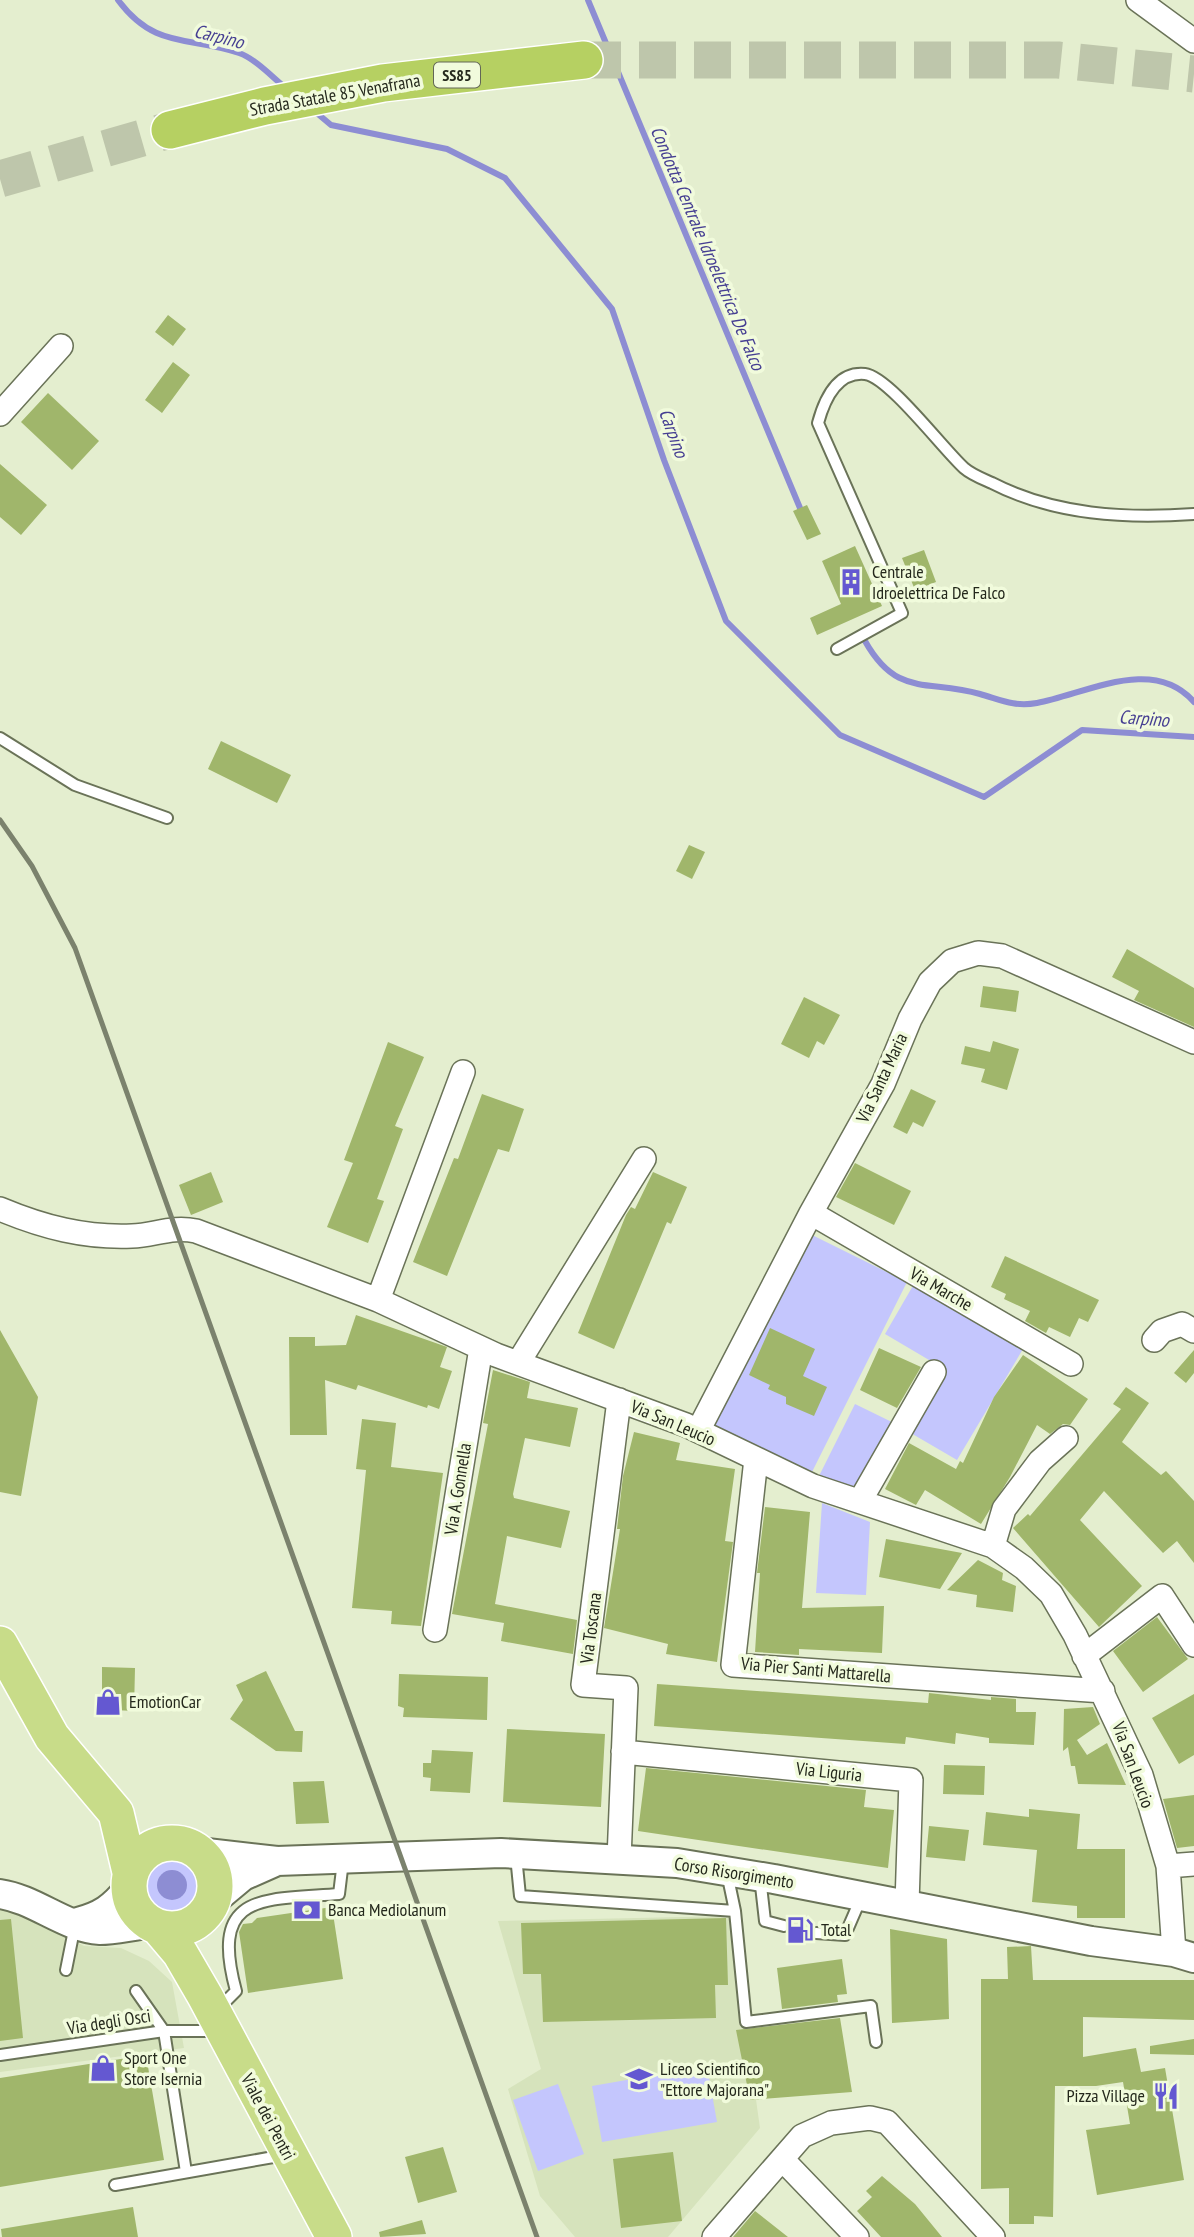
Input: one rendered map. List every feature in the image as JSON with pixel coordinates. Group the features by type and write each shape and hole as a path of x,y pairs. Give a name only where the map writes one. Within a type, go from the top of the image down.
{"highway":[{"name":"Strada Statale 85 Venafrana","path":"170,130 265,106 383,83 584,61"}],"main road":[{"path":"0,1644 52,1737 116,1813 192,1848 213,1872 211,1906 186,1927 154,1926 137,1913 116,1813"},
{"path":"129,1881 139,1858 152,1847 169,1842 192,1848"},
{"name":"Viale dei Pentri","path":"211,1906 199,1957 214,2013"},
{"name":"Viale dei Pentri","path":"154,1926 180,1953 287,2155 334,2237"}],"street":[{"path":"1138,0 1194,41"},
{"path":"0,414 61,346"},
{"name":"Via Santa Maria","path":"698,1432 811,1213 883,1084 915,1009 930,982 952,961 978,953 1002,956 1194,1042"},
{"path":"378,1300 463,1072"},
{"path":"518,1363 644,1159"},
{"name":"Via San Leucio","path":"0,1209 41,1226 79,1234 134,1236 177,1227 196,1231 378,1300 481,1348 698,1432 813,1486 993,1546 1024,1568 1051,1594 1103,1691 1141,1775 1168,1866 1186,1955"},
{"name":"Via Marche","path":"811,1213 1071,1364"},
{"path":"1154,1340 1162,1331 1182,1324 1194,1331"},
{"name":"Via A. Gonnella","path":"435,1630 481,1348"},
{"path":"860,1501 934,1371"},
{"name":"Via Toscana","path":"619,1400 583,1685 626,1688 619,1859"},
{"path":"993,1546 1004,1509 1040,1461 1066,1438"},
{"name":"Via Pier Santi Mattarella","path":"757,1459 733,1665 1103,1691"},
{"path":"1084,1656 1162,1596 1194,1645"},
{"name":"Via Liguria","path":"623,1752 911,1780 907,1904"},
{"name":"Corso Risorgimento","path":"192,1848 277,1861 515,1854 619,1859 727,1870 1091,1941 1186,1955"},
{"name":"Corso Risorgimento","path":"211,1906 243,1876 277,1861"},
{"path":"1168,1866 1194,1864"},
{"path":"75,1923 97,1917 112,1908 129,1881"},
{"path":"0,1894 16,1896 75,1923 99,1930 154,1926"},
{"path":"714,2237 802,2136 831,2123 870,2118 887,2122 993,2237"},
{"path":"782,2159 857,2237"}],"lane":[{"path":"837,649 902,613 818,423 825,397 844,379 865,374 888,386 967,470 1004,489 1057,509 1160,517 1194,514"},
{"path":"0,738 75,785 167,818"},
{"path":"515,1854 520,1896 735,1911"},
{"path":"214,2013 236,1991 227,1941 234,1920 251,1903 339,1894 343,1858"},
{"path":"727,1870 735,1911 746,2022 871,2006 876,2042"},
{"path":"760,1876 765,1921 784,1926"},
{"path":"816,1933 845,1935 862,1896"},
{"path":"66,1970 75,1923"},
{"path":"136,1991 164,2031 186,2172"},
{"name":"Via degli Osci","path":"0,2056 164,2031 214,2013"},
{"path":"115,2185 287,2155"}],"shaded area":[{"path":"804,1231 907,1282 809,1478 706,1427"},
{"path":"914,1284 1023,1349 957,1460 909,1432 946,1370 885,1334"},
{"path":"855,1404 898,1425 857,1494 819,1476"},
{"path":"822,1503 870,1522 866,1595 816,1593"},
{"path":"171,1852 193,1859 205,1879 202,1897 194,1910 182,1917 169,1918 156,1915 146,1906 141,1892 142,1874 149,1861"},
{"path":"172,1870 178,1871 186,1879 186,1891 178,1899 172,1900 166,1899 158,1891 157,1885 158,1879 166,1871"},
{"path":"0,1907 10,1907 84,1946 121,1948 149,1961 172,1982 184,2048 0,2072"},
{"name":"Liceo Scientifico \"Ettore Majorana\"","path":"730,1916 760,2128 668,2237 575,2237 540,2196 508,2089 541,2069 498,1921"},
{"path":"707,2066 717,2122 602,2142 592,2086"},
{"path":"558,2084 584,2154 538,2171 513,2100"}],"building":[{"path":"168,315 186,329 173,346 155,332"},
{"path":"173,362 190,375 162,413 145,400"},
{"path":"48,393 99,441 72,470 21,422"},
{"path":"0,464 47,505 21,535 0,517"},
{"path":"807,505 821,534 807,540 793,511"},
{"name":"Centrale Idroelettrica De Falco","path":"855,546 882,606 817,635 810,618 841,604 822,561"},
{"path":"924,550 936,582 915,590 902,558"},
{"path":"221,741 291,775 277,803 208,769"},
{"path":"689,845 705,852 692,879 676,871"},
{"path":"1127,949 1194,988 1194,1027 1134,1000 1139,991 1112,977"},
{"path":"983,986 1019,991 1016,1012 980,1007"},
{"path":"804,997 840,1015 824,1045 817,1041 809,1058 781,1044"},
{"path":"993,1041 1019,1049 1007,1090 981,1082 985,1069 961,1064 965,1046 990,1052"},
{"path":"388,1042 424,1057 395,1126 403,1129 377,1199 384,1201 368,1243 327,1227 353,1163 344,1160"},
{"path":"911,1089 936,1101 923,1127 913,1122 907,1134 893,1127"},
{"path":"482,1094 524,1109 509,1152 498,1149 447,1276 413,1262 454,1158 458,1159"},
{"path":"855,1163 911,1191 894,1225 836,1197"},
{"path":"211,1172 223,1202 191,1215 179,1185"},
{"path":"653,1172 687,1187 671,1224 667,1222 614,1349 578,1333 626,1215 631,1207 635,1209"},
{"path":"1005,1256 1099,1300 1088,1322 1079,1318 1070,1337 1049,1327 1046,1333 1025,1321 1030,1311 1004,1299 1006,1294 991,1287"},
{"path":"356,1315 447,1347 440,1367 452,1371 439,1409 428,1405 427,1408 358,1385 356,1390 325,1380 327,1435 290,1435 289,1337 315,1337 315,1346 346,1345"},
{"path":"770,1328 815,1349 803,1376 827,1387 814,1416 786,1404 786,1397 768,1389 770,1385 749,1375"},
{"path":"0,1330 38,1397 21,1496 0,1492"},
{"path":"879,1348 921,1367 897,1408 860,1390"},
{"path":"1194,1350 1194,1373 1186,1383 1174,1373"},
{"path":"1023,1355 1088,1399 1070,1425 1063,1424 1050,1434 1037,1425 1010,1477 981,1524 925,1490 916,1505 885,1489 909,1443 956,1469 960,1461 963,1463 994,1397"},
{"path":"493,1370 530,1382 527,1398 578,1408 570,1447 525,1438 513,1494 514,1498 570,1511 561,1548 507,1536 495,1604 577,1620 573,1654 501,1641 504,1623 452,1614 488,1424 483,1423"},
{"path":"1126,1387 1149,1403 1122,1442 1161,1475 1166,1471 1194,1501 1194,1563 1177,1541 1163,1553 1104,1491 1080,1520 1142,1586 1099,1627 1013,1528 1028,1514 1030,1516 1121,1409 1113,1404"},
{"path":"362,1419 396,1423 391,1467 443,1473 421,1626 391,1624 392,1611 352,1608 366,1470 356,1469"},
{"path":"634,1432 680,1443 676,1460 735,1469 725,1541 733,1542 717,1662 666,1654 668,1644 604,1628 620,1529 617,1529 623,1476"},
{"path":"765,1507 810,1512 802,1608 884,1606 882,1653 799,1649 799,1655 755,1652 760,1573 757,1573"},
{"path":"886,1539 962,1553 940,1589 879,1577"},
{"path":"978,1560 1003,1573 1002,1580 1016,1586 1013,1612 976,1607 977,1595 947,1590"},
{"path":"1157,1617 1188,1659 1143,1692 1113,1651"},
{"path":"102,1667 135,1668 134,1711 114,1710 114,1699 102,1698"},
{"path":"266,1671 295,1731 303,1731 302,1752 276,1751 230,1719 243,1700 236,1685"},
{"path":"399,1674 488,1677 487,1720 403,1717 404,1708 398,1706"},
{"path":"657,1684 928,1703 929,1693 991,1700 991,1697 1016,1699 1016,1712 1036,1712 1034,1745 989,1743 989,1738 956,1733 955,1744 906,1737 905,1744 654,1726"},
{"path":"1194,1694 1194,1755 1179,1764 1152,1718"},
{"path":"1093,1707 1100,1724 1077,1740 1087,1755 1107,1743 1126,1785 1078,1784 1068,1747 1063,1751 1064,1709"},
{"path":"507,1729 605,1734 601,1807 503,1802"},
{"path":"432,1750 473,1752 470,1793 430,1791 431,1778 423,1777 423,1763 431,1763"},
{"path":"944,1765 985,1766 984,1795 943,1794"},
{"path":"646,1768 866,1790 864,1807 894,1810 888,1868 638,1831"},
{"path":"324,1781 329,1823 296,1824 293,1782"},
{"path":"1194,1795 1194,1846 1177,1848 1163,1799"},
{"path":"1029,1809 1080,1814 1077,1849 1125,1849 1125,1918 1077,1918 1077,1906 1032,1902 1037,1850 983,1845 986,1812 1029,1817"},
{"path":"929,1826 969,1830 965,1861 926,1857"},
{"path":"332,1907 343,1979 248,1993 239,1932 243,1924 252,1923 257,1918"},
{"path":"726,1918 728,1985 715,1985 716,2018 543,2022 541,1974 523,1974 521,1923"},
{"path":"11,1919 23,2038 0,2041 0,1920"},
{"path":"890,1929 947,1939 949,2019 892,2023"},
{"path":"1031,1946 1033,1980 1194,1980 1194,2020 1083,2017 1083,2057 1136,2048 1141,2072 1165,2068 1184,2180 1097,2195 1086,2130 1130,2124 1123,2082 1096,2086 1055,2086 1053,2217 1034,2216 1034,2224 1009,2224 1009,2188 981,2189 981,1979 1008,1979 1007,1947"},
{"path":"842,1959 847,1994 837,1995 838,2002 782,2009 777,1968"},
{"path":"840,2018 852,2092 750,2100 736,2030"},
{"path":"1194,2039 1194,2055 1150,2054 1150,2046"},
{"path":"146,2055 164,2160 0,2187 0,2078"},
{"path":"443,2147 457,2192 418,2203 405,2157"},
{"path":"673,2152 682,2221 621,2228 613,2159"},
{"path":"882,2176 915,2204 942,2237 881,2237 857,2211 872,2197 866,2191"},
{"path":"133,2207 138,2237 2,2237 1,2229"},
{"path":"755,2211 788,2237 733,2237"},
{"path":"422,2220 426,2234 380,2237 379,2232"}],"waterway":[{"name":"Carpino","path":"118,0 146,27 174,39 239,53 258,64 287,89"},
{"name":"Condotta Centrale Idroelettrica De Falco","path":"588,0 800,508"},
{"name":"Carpino","path":"312,109 331,125 447,149 505,178 612,309 664,460 726,621 840,735 984,797 1082,730 1194,737"},
{"path":"865,641 877,659 901,679 980,694 1001,701 1037,703 1097,686 1139,679 1159,681 1177,688 1194,702"}],"tunnel":[{"path":"584,60 1058,60 1194,74"},
{"path":"0,179 170,130"}],"railway":[{"path":"0,820 32,866 75,948 537,2237"}],"place":[{"name":"Centrale Idroelettrica De Falco","path":"851,582"},
{"name":"EmotionCar","path":"108,1702"},
{"name":"Banca Mediolanum","path":"307,1910"},
{"name":"Total","path":"800,1930"},
{"name":"Sport One Store Isernia","path":"103,2068"},
{"name":"Liceo Scientifico \"Ettore Majorana\"","path":"639,2079"},
{"name":"Pizza Village","path":"1166,2096"}]}
